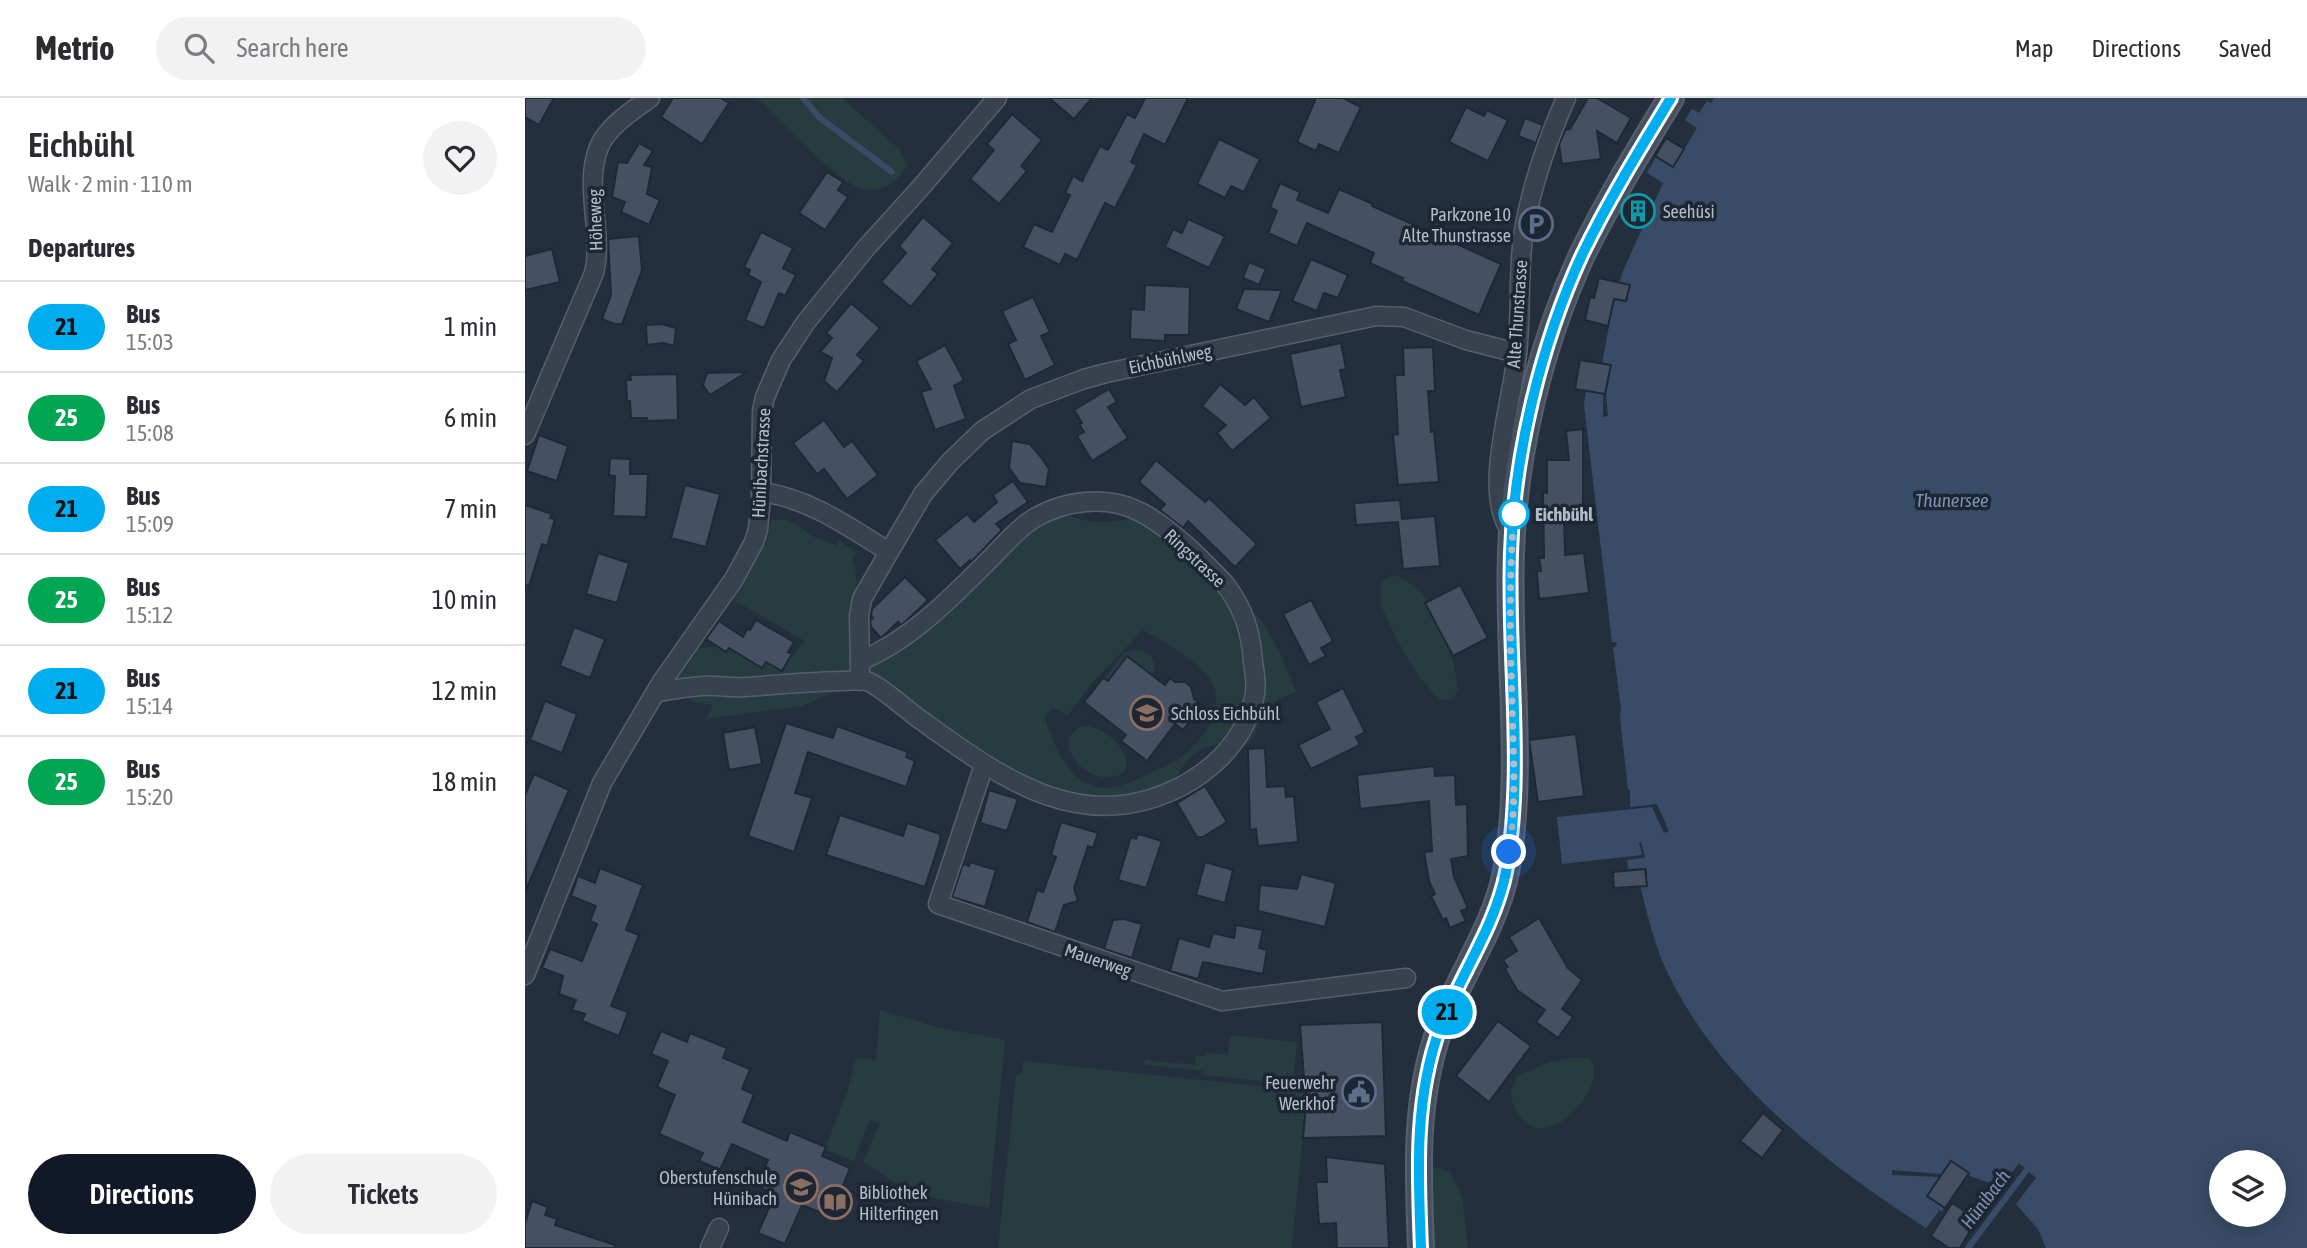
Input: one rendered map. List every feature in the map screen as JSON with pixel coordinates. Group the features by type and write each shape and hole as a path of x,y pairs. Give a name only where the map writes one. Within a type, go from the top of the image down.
{"main road":[{"path":"1421,1248 1419,1132 1426,1078 1441,1025 1490,920 1503,884 1511,836 1514,767 1510,653 1512,533 1523,446 1535,393 1555,327 1581,257 1671,98"}],"street":[{"name":"Höheweg","path":"525,435 594,273 598,251 594,179 599,147 613,128 650,98"},
{"name":"Hünibachstrasse","path":"525,975 594,800 656,692 744,563 758,529 762,411 781,360 806,323 866,247 997,98"},
{"name":"Alte Thunstrasse","path":"1512,533 1502,514 1500,467 1517,353 1522,247 1541,162 1566,98"},
{"name":"Eichbühlweg","path":"860,662 859,616 862,598 931,484 950,461 982,431 1031,399 1084,379 1376,316 1404,317 1466,340 1517,353"},
{"path":"761,492 791,498 816,508 889,552"},
{"name":"Ringstrasse","path":"860,662 899,640 935,611 1030,521 1068,505 1106,501 1139,511 1164,528 1211,569 1235,598 1248,624 1256,685 1237,739 1216,762 1188,782 1160,796 1126,805 1095,806 1040,793 997,773 867,681 860,681"},
{"path":"656,692 702,686 742,687 860,681 860,662"},
{"name":"Mauerweg","path":"984,765 938,904 1222,1000 1406,978"},
{"path":"710,1248 719,1228"}],"green space":[{"path":"757,98 842,98 900,150 907,166 894,181 883,187 863,189 839,175 808,149"},
{"path":"1055,509 1076,518 1099,522 1122,521 1144,514 1262,621 1280,653 1296,692 1269,707 1253,738 1244,746 1236,750 1233,745 1209,746 1192,756 1179,772 1168,793 1159,796 1057,799 867,681 841,681 834,692 801,706 706,719 713,705 691,702 693,688 656,692 683,650 718,646 769,660 792,656 805,641 732,599 758,557 772,520 787,520 813,536 836,546 839,541 857,552 852,560 862,599 860,661","holes":["1143,630 1185,655 1204,672 1215,690 1215,711 1199,740 1168,765 1114,787 1094,786 1079,778 1062,759 1046,723 1046,717 1053,708 1068,715 1092,683"]},
{"path":"1394,575 1422,594 1441,624 1452,658 1458,692 1450,700 1439,699 1420,678 1397,640 1381,606 1381,581"},
{"path":"1142,650 1152,657 1155,667 1152,675 1127,656 1107,682 1104,679 1124,653"},
{"path":"1084,726 1105,733 1122,749 1126,766 1122,773 1113,777 1102,777 1081,767 1069,749 1069,740 1074,732"},
{"path":"880,1010 937,1027 1005,1040 989,1208 912,1194 863,1162 880,1123 870,1120 854,1161 825,1149 848,1089 856,1058 876,1060"},
{"path":"1230,1035 1297,1042 1293,1084 1203,1075 1203,1071 1145,1065 1145,1060 1195,1065 1196,1055 1205,1056 1205,1052 1228,1055"},
{"path":"1570,1058 1590,1058 1593,1065 1594,1078 1586,1097 1571,1114 1553,1126 1537,1128 1525,1122 1516,1111 1511,1098 1517,1076 1547,1063"},
{"path":"1023,1061 1305,1091 1303,1104 1306,1105 1292,1248 998,1248 1016,1074 1022,1074"},
{"path":"1418,1162 1450,1172 1462,1196 1468,1248 1421,1248"}],"water":[{"name":"Thunersee","path":"1714,98 2307,98 2307,1248 2046,1248 2038,1229 2016,1204 2036,1178 2019,1163 2011,1174 2010,1170 2007,1171 1999,1186 1970,1176 1951,1161 1942,1174 1892,1170 1892,1175 1940,1177 1927,1196 1944,1208 1942,1212 1936,1208 1939,1211 1926,1228 1810,1144 1739,1078 1709,1041 1682,1001 1661,958 1640,886 1647,885 1647,868 1628,869 1627,860 1645,858 1641,841 1642,855 1562,864 1557,817 1652,807 1664,833 1669,831 1657,804 1630,807 1613,648 1617,646 1616,642 1612,642 1584,405 1586,391 1603,394 1603,417 1608,416 1606,395 1611,366 1602,364 1614,299 1626,301 1630,285 1619,282 1663,183 1647,173 1656,157 1674,166 1697,128 1685,120 1692,109 1699,113 1707,101 1711,103"}],"building":[{"path":"525,98 554,98 539,125 525,117"},
{"path":"673,98 721,98 729,103 702,144 661,117"},
{"path":"1049,98 1092,98 1074,119"},
{"path":"1145,98 1188,98 1165,145 1144,134 1131,162 1137,165 1115,208 1105,203 1077,260 1065,254 1060,265 1023,247 1034,224 1052,232 1070,195 1065,193 1073,176 1082,181 1100,146 1108,150 1127,114 1135,118"},
{"path":"1316,98 1343,98 1361,107 1339,153 1319,144 1316,151 1297,142"},
{"path":"1588,98 1597,98 1631,118 1617,143 1597,131 1601,159 1562,164 1559,145 1565,130 1570,129"},
{"path":"1466,107 1484,116 1487,110 1508,120 1488,161 1449,142"},
{"path":"1012,114 1042,140 1021,166 1027,171 999,204 970,179 994,150 987,144"},
{"path":"1525,118 1543,125 1536,143 1518,136"},
{"path":"1666,138 1684,149 1673,167 1655,156"},
{"path":"1219,139 1260,159 1244,192 1231,186 1225,198 1197,184"},
{"path":"639,143 653,151 644,165 652,167 647,194 660,200 649,225 621,212 625,202 612,197 618,162 627,163"},
{"path":"827,172 843,182 838,190 848,197 825,230 799,213"},
{"path":"1280,183 1300,192 1297,200 1328,213 1339,189 1501,264 1479,315 1402,281 1403,278 1370,263 1374,253 1307,223 1297,246 1268,233 1277,211 1270,207"},
{"name":"Seehüsi","path":"1637,203 1650,209 1643,225 1628,218"},
{"path":"923,217 953,243 932,269 938,274 911,307 881,282 906,253 899,246"},
{"path":"1188,219 1225,236 1209,268 1165,247 1173,229 1182,233"},
{"path":"761,232 793,248 783,268 796,275 785,296 779,293 764,328 745,320 761,282 748,275 750,270 744,267"},
{"path":"639,236 642,270 622,324 615,324 602,319 611,295 608,239"},
{"path":"552,249 560,282 525,290 525,256"},
{"path":"1311,259 1348,275 1338,298 1324,293 1317,311 1292,301"},
{"path":"1249,262 1266,269 1259,285 1243,278"},
{"path":"1599,278 1630,285 1626,301 1614,299 1608,326 1585,320 1590,297 1594,298"},
{"path":"1145,285 1190,287 1189,335 1165,335 1165,341 1130,339 1131,309 1144,310"},
{"path":"1244,289 1282,290 1269,322 1236,309"},
{"path":"1033,297 1050,332 1041,336 1055,365 1025,380 1008,344 1016,340 1002,311"},
{"path":"851,303 880,328 857,355 864,361 837,392 824,381 832,358 820,352 832,338 826,333"},
{"path":"662,324 676,328 674,346 663,343 647,345 646,325"},
{"path":"1341,343 1346,369 1340,370 1346,397 1301,407 1290,354"},
{"path":"945,345 964,380 954,386 966,419 935,430 921,392 931,389 916,361"},
{"path":"1433,347 1435,391 1428,391 1439,482 1398,485 1393,435 1398,434 1395,375 1404,375 1403,348"},
{"path":"1580,360 1611,365 1605,394 1575,389"},
{"path":"747,372 710,395 703,385 707,373"},
{"path":"677,374 678,420 646,421 647,418 631,418 626,380 631,380 630,375"},
{"path":"1220,384 1245,405 1254,397 1271,418 1232,451 1217,433 1226,425 1202,406"},
{"path":"1109,389 1117,402 1108,407 1128,438 1092,461 1077,436 1084,432 1074,410"},
{"path":"824,420 844,447 852,441 878,475 847,499 824,469 817,474 793,443"},
{"path":"1583,429 1583,512 1564,513 1565,555 1584,553 1589,593 1539,599 1537,571 1541,571 1539,558 1544,558 1543,492 1547,493 1547,460 1569,460 1566,431"},
{"path":"539,435 568,446 557,481 527,471"},
{"path":"1012,441 1030,444 1040,456 1049,469 1046,487 1020,483 1009,468"},
{"path":"610,458 630,459 630,474 648,474 646,517 613,516 615,476 609,475"},
{"path":"1156,460 1205,502 1209,498 1257,544 1235,567 1188,521 1183,528 1160,510 1165,504 1139,482"},
{"path":"1013,481 1028,502 996,524 1002,530 971,562 970,560 960,569 935,540 967,514 974,522 997,502 993,495"},
{"path":"685,485 720,494 706,547 671,538"},
{"path":"1400,500 1402,519 1435,516 1440,566 1403,569 1398,522 1356,525 1354,503"},
{"path":"525,505 552,514 550,518 555,519 547,546 542,544 529,586 525,585"},
{"path":"598,553 629,563 617,603 586,594"},
{"path":"905,577 928,600 906,621 901,625 898,622 881,638 871,627 872,609"},
{"path":"1460,585 1488,638 1453,656 1425,603"},
{"path":"1311,600 1333,641 1321,648 1326,656 1309,665 1283,614"},
{"path":"756,620 794,642 788,652 792,654 782,671 766,662 762,668 729,648 726,652 706,639 719,621 743,637"},
{"path":"574,627 605,639 590,678 560,666"},
{"name":"Schloss Eichbühl","path":"1127,656 1165,685 1170,678 1175,682 1185,682 1191,687 1194,699 1202,705 1183,730 1175,724 1147,761 1121,741 1126,735 1084,702 1103,678 1108,681"},
{"path":"1343,688 1365,732 1356,737 1360,745 1311,769 1298,745 1330,729 1316,702"},
{"path":"545,701 577,714 562,753 530,740"},
{"path":"786,723 833,738 837,726 908,752 906,757 915,761 906,787 808,752 795,793 812,798 794,852 748,836"},
{"path":"755,727 762,764 729,770 723,733"},
{"path":"1576,734 1584,796 1538,802 1529,740"},
{"path":"1265,748 1267,787 1285,786 1286,797 1294,796 1298,842 1258,846 1256,829 1250,830 1248,749"},
{"path":"1434,766 1435,776 1455,775 1456,805 1467,804 1468,856 1451,859 1454,877 1468,908 1461,911 1466,921 1450,928 1431,896 1435,894 1429,881 1424,852 1432,851 1429,801 1360,809 1357,775"},
{"path":"534,774 569,790 526,890 525,795"},
{"path":"1205,786 1227,822 1203,837 1197,837 1177,803"},
{"path":"989,790 1018,799 1007,831 980,823"},
{"path":"840,815 903,836 907,823 940,834 925,887 826,855"},
{"path":"1061,822 1098,833 1093,848 1088,846 1074,888 1078,901 1064,905 1055,932 1027,922 1037,890 1043,892 1056,857 1051,855"},
{"path":"1138,834 1162,841 1146,888 1118,880 1131,837 1136,839"},
{"path":"970,862 996,870 985,907 952,897 963,864 969,866"},
{"path":"1205,862 1233,870 1225,903 1196,895"},
{"path":"600,868 643,885 626,930 639,935 611,1006 628,1012 619,1036 582,1021 585,1014 572,1010 576,1000 559,994 563,976 542,968 550,949 582,961 597,924 590,921 596,906 571,896 578,876 595,883"},
{"path":"1645,869 1647,886 1614,888 1613,872"},
{"path":"1301,874 1336,883 1325,927 1258,911 1260,885 1297,889"},
{"path":"1539,918 1568,968 1582,980 1562,1009 1573,1017 1558,1038 1536,1022 1545,1010 1517,990 1503,960 1517,951 1509,937"},
{"path":"1124,919 1142,924 1132,958 1104,949 1113,920"},
{"path":"1236,925 1263,930 1259,948 1267,950 1263,974 1203,962 1198,979 1170,971 1179,938 1209,947 1213,933 1234,938"},
{"path":"1498,1021 1531,1046 1489,1102 1456,1076"},
{"path":"1382,1022 1386,1136 1303,1138 1306,1105 1300,1025"},
{"path":"661,1031 687,1042 690,1033 727,1048 723,1058 750,1069 742,1089 754,1094 743,1122 787,1141 790,1132 826,1147 822,1156 850,1168 842,1188 854,1193 842,1221 802,1205 785,1244 758,1233 775,1194 757,1186 768,1160 732,1144 720,1170 699,1161 703,1153 659,1134 675,1095 657,1087 668,1061 651,1054"},
{"path":"1763,1113 1783,1130 1762,1158 1740,1141"},
{"path":"1326,1157 1385,1164 1389,1248 1337,1248 1336,1223 1319,1224 1316,1182 1327,1182"},
{"path":"1951,1161 1969,1173 1945,1208 1927,1196"},
{"path":"532,1201 548,1207 545,1215 557,1219 555,1225 615,1245 615,1248 525,1248 525,1223"},
{"path":"1952,1203 1977,1219 1960,1248 1949,1248 1931,1236"}],"waterway":[{"path":"803,98 820,118 892,172"},
{"name":"Hünibach","path":"1968,1248 2032,1163"}],"bus line":[{"name":"21","path":"1421,1248 1419,1132 1426,1078 1441,1025 1490,920 1503,884 1514,814 1510,653 1511,552 1523,446 1535,393 1555,327 1581,257 1627,171 1671,98"}],"place":[{"name":"Seehüsi","path":"1638,211"},
{"name":"Parkzone 10 Alte Thunstrasse","path":"1536,224"},
{"name":"Eichbühl","path":"1514,514"},
{"name":"Schloss Eichbühl","path":"1147,713"},
{"name":"Feuerwehr Werkhof","path":"1359,1092"},
{"name":"Oberstufenschule Hünibach","path":"801,1187"},
{"name":"Bibliothek Hilterfingen","path":"835,1202"}],"route":[{"path":"1509,852 1514,814 1510,653 1514,514"}]}
